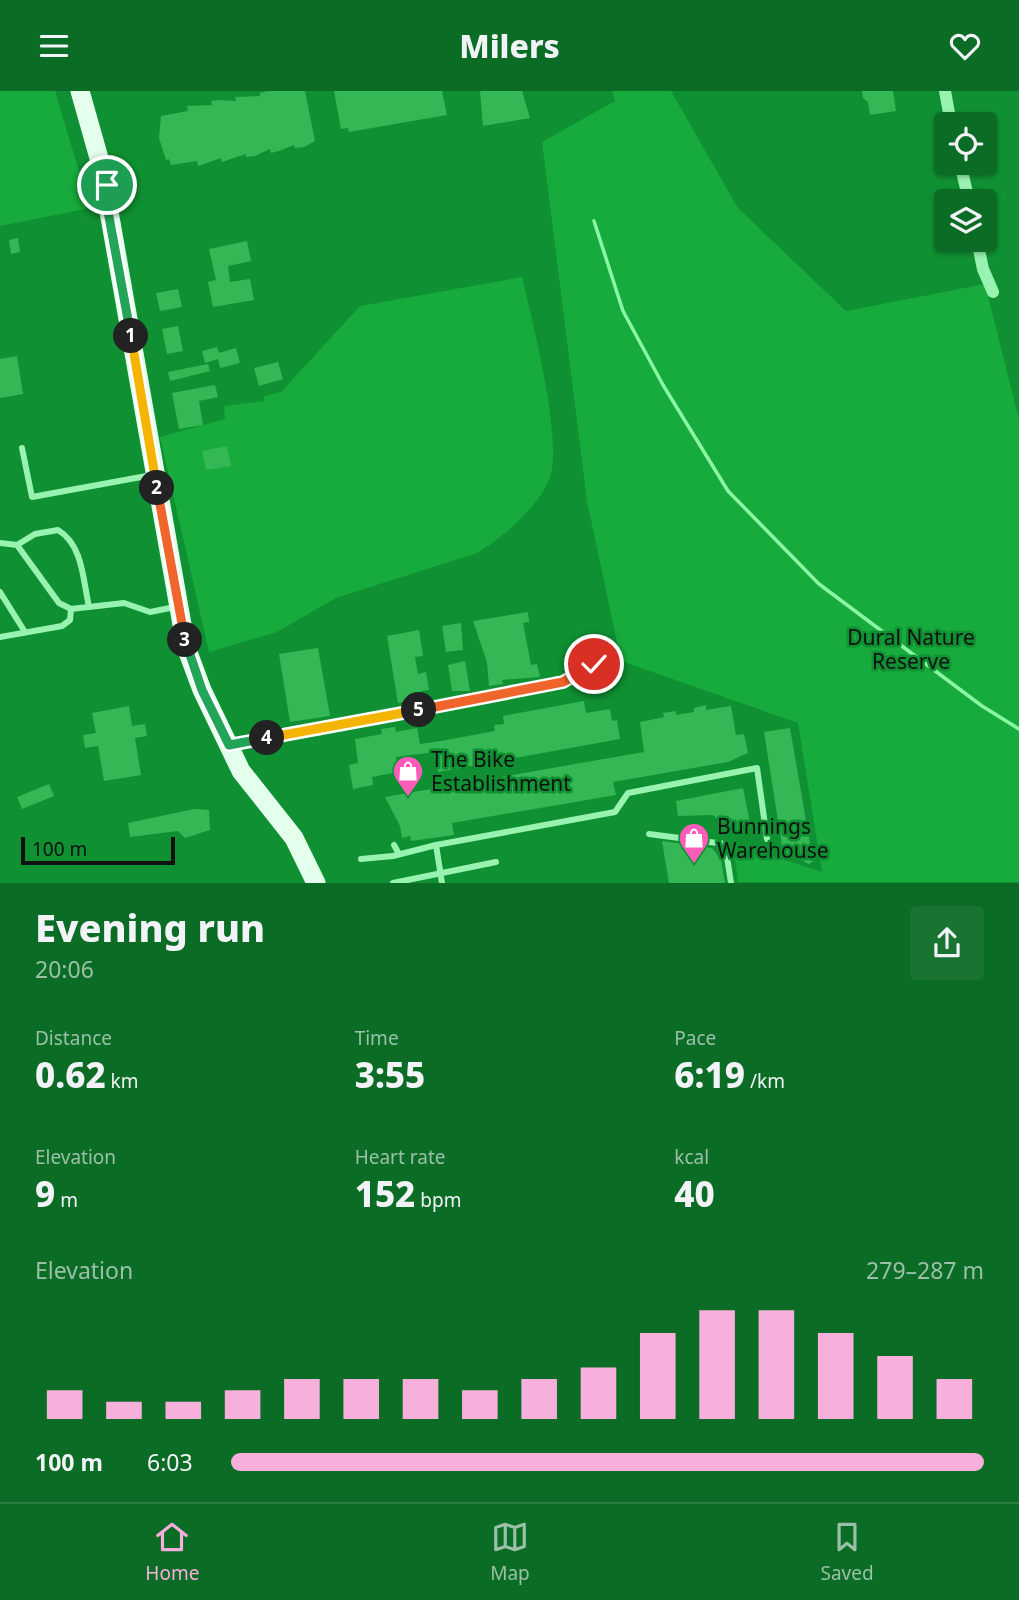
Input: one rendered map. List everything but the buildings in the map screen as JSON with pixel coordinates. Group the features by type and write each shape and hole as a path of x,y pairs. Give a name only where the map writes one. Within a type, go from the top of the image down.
{"main road":[{"path":"69,91 102,199 107,206 177,607 192,666 250,784 294,838 318,883 330,883"},
{"path":"80,91 110,197 107,206"}],"street":[{"path":"945,91 949,112"},
{"path":"979,252 983,269 993,292"}],"lane":[{"path":"22,448 32,497 154,474"},
{"path":"0,543 17,545 35,534 58,530 69,536 76,546 89,607"},
{"path":"17,545 59,603 71,609 124,603 150,612 177,607"},
{"path":"0,592 25,632"},
{"path":"0,637 62,626 70,620 71,609"},
{"path":"229,745 563,682 594,664"},
{"path":"361,859 615,812 628,793 757,768 767,839"},
{"path":"649,834 725,844 732,883"},
{"path":"394,845 399,854"},
{"path":"436,845 442,883"},
{"path":"393,883 496,862"}],"green space":[{"path":"0,91 55,91 90,208 0,226"},
{"name":"Dural Nature Reserve","path":"612,91 671,91 738,208 846,311 985,284 1019,420 1019,882 738,882 733,843 822,872 798,723 621,661 587,501 542,142 615,101"},
{"path":"522,277 545,379 553,435 550,477 529,510 477,553 336,598 277,632 209,652 160,437 225,419 224,406 264,401 264,396 281,392 360,306"}],"waterway":[{"path":"594,221 623,311 663,385 728,491 819,584 982,706 1019,729"}],"place":[{"name":"The Bike Establishment","path":"408,798"},
{"name":"Bunnings Warehouse","path":"694,865"}],"route":[{"path":"107,185 110,197 107,206 173,568 177,607 192,666 229,745 563,682 594,664"}]}
